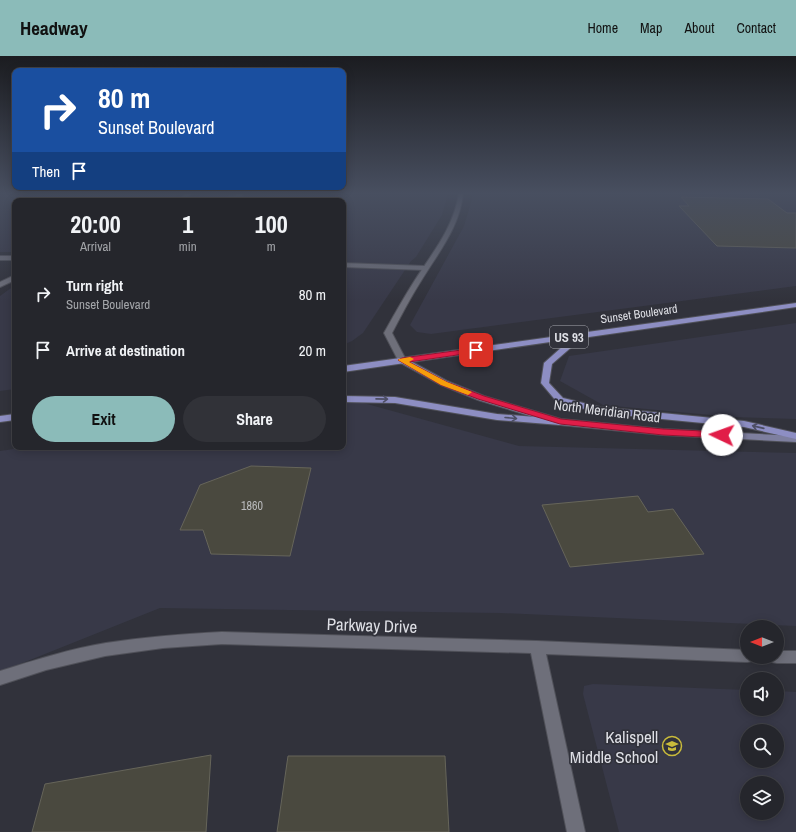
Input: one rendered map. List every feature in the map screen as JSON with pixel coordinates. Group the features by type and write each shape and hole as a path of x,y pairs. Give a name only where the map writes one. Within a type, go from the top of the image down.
{"main road":[{"name":"Sunset Boulevard","path":"346,369 796,306"},
{"path":"580,336 548,362 545,383 560,400 600,410 744,424 796,436"},
{"name":"North Meridian Road","path":"402,360 444,383 481,398 560,422 663,432 796,439"},
{"path":"346,399 395,400 497,417 560,422"},
{"path":"0,420 12,418"}],"street":[{"path":"402,360 388,333 410,292 450,229"},
{"path":"0,258 12,258"},
{"path":"346,265 425,268"},
{"path":"0,285 12,279"},
{"name":"Parkway Drive","path":"0,678 46,663 104,650 163,642 222,638 537,647 740,656"},
{"path":"537,647 576,832"},
{"path":"784,657 796,657"}],"shaded area":[{"path":"0,229 12,229 12,252 0,252"},
{"path":"346,229 433,229 416,257 411,261 363,333 346,344"},
{"path":"462,229 796,229 796,286 431,334 417,332 410,325"},
{"path":"12,287 12,389 0,391 0,296"},
{"path":"796,323 796,419 733,417 603,405 560,381 569,356"},
{"path":"349,399 519,446 796,453 796,626 784,625 784,620 740,620 740,624 500,613 160,608 0,672 0,451 12,449 346,450 346,400"},
{"name":"Kalispell Middle School","path":"593,684 740,690 740,716 784,716 784,691 796,692 796,832 619,832 583,694 584,686"}],"building":[{"path":"701,229 796,229 796,248 717,246"},
{"path":"251,466 311,468 290,556 211,554 203,530 180,530 200,485"},
{"path":"638,496 648,512 673,509 704,554 570,567 542,505"},
{"path":"211,755 206,832 32,832 45,784"},
{"path":"288,756 445,756 449,832 277,832"}],"slow traffic":[{"path":"410,359 402,360 444,383 468,392"}],"place":[{"name":"Kalispell Middle School","path":"672,746"}],"route":[{"path":"476,350 402,360 444,383 481,398 560,422 663,432 722,435"}]}
